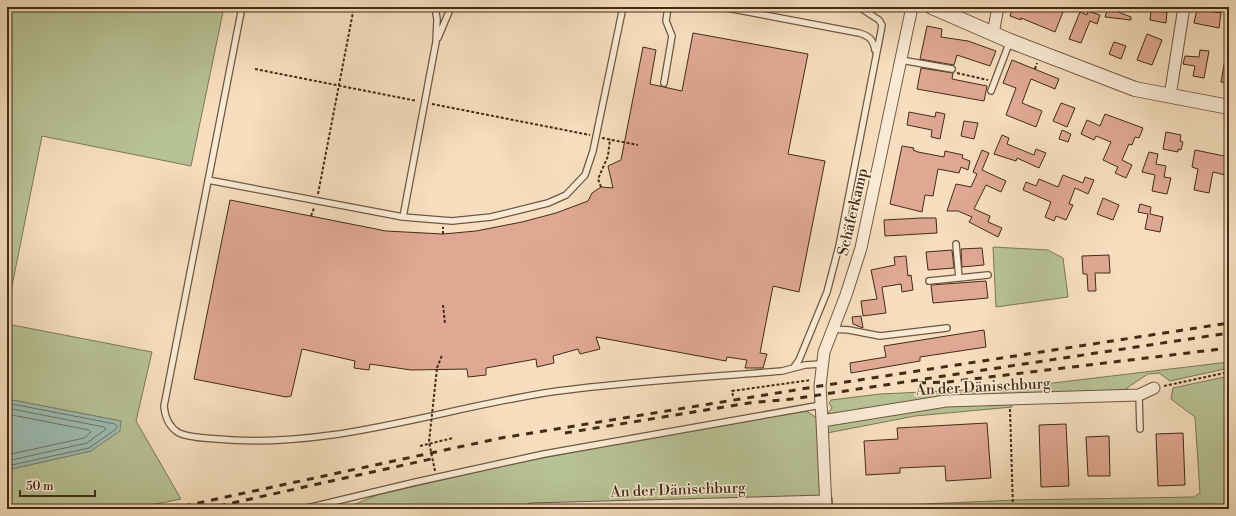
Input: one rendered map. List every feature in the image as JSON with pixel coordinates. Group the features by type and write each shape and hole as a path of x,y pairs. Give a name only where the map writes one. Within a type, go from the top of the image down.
{"street":[{"name":"Schäferkamp","path":"822,421 820,379 821,364 824,352 850,284 861,248 912,7"},
{"path":"932,7 1010,41 1120,84 1170,96 1229,107"},
{"path":"993,34 998,7"},
{"path":"1170,96 1184,7"},
{"name":"An der Dänischburg","path":"531,509 826,505 822,421 946,401 1139,395 1154,388"}],"lane":[{"path":"242,7 164,406 165,415 169,424 180,433 195,437 234,440 277,441 317,438 556,391 635,382 782,371 794,367 821,364"},
{"path":"403,217 436,42 437,19 435,7"},
{"path":"436,42 451,7"},
{"path":"208,180 403,217 452,221 491,217 548,203 566,195 585,175 596,137 623,7"},
{"path":"664,83 672,36 666,21 668,7"},
{"path":"722,7 859,33 868,36 873,42 876,54"},
{"path":"794,367 799,360 827,292 839,246 882,25 879,20 859,7"},
{"path":"991,91 1010,41"},
{"path":"902,60 953,70"},
{"path":"956,244 959,278"},
{"path":"929,281 988,275"},
{"path":"833,329 849,330 880,336 947,328"},
{"path":"1139,395 1140,429"},
{"path":"303,509 544,454 821,405"}],"path":[{"path":"311,216 316,201 354,7"},
{"path":"255,69 638,145"},
{"path":"953,70 995,82"},
{"path":"601,187 598,179 608,156 610,139"},
{"path":"444,305 445,324"},
{"path":"435,471 429,444 437,368 442,355"},
{"path":"1154,388 1229,372"},
{"path":"733,396 732,391 820,379"},
{"path":"1009,398 1013,509"},
{"path":"420,446 453,438"}],"green space":[{"path":"7,7 224,7 191,166 42,136 7,311"},
{"path":"993,247 1048,250 1063,258 1068,297 996,307"},
{"path":"7,324 152,352 136,421 181,499 131,509 7,509 7,470 91,451 121,421 7,399"},
{"path":"1229,362 1229,368 1170,381 1159,373 1148,374 1124,390 1011,395 1012,407 915,416 827,433 825,500 832,497 833,508 1016,500 1194,497 1200,493 1195,417 1171,399 1173,388 1229,376 1229,509 335,509 353,505 377,495 511,464 647,438 806,411 822,421 832,408 829,403 831,400 880,394 1011,388"}],"water":[{"path":"7,399 121,421 120,431 91,451 7,470"}],"building":[{"path":"1013,7 1029,9 1030,7 1065,7 1055,32 1021,18 1021,20 1010,16"},
{"path":"1108,8 1131,17 1131,20 1105,17"},
{"path":"1197,9 1221,13 1219,28 1194,23"},
{"path":"1088,11 1100,15 1097,24 1090,21 1081,43 1069,39 1080,12 1087,15"},
{"path":"1151,11 1167,12 1166,23 1150,20"},
{"path":"927,26 942,29 941,37 968,41 996,51 990,66 957,55 954,65 920,59"},
{"path":"693,33 808,54 788,154 825,161 799,292 773,286 760,353 767,354 763,368 745,368 747,360 727,357 726,361 596,337 600,349 580,354 578,349 553,356 554,363 537,367 536,359 486,368 486,375 468,377 467,369 411,370 370,364 369,370 354,368 355,361 302,349 291,396 286,397 194,379 230,200 386,231 443,234 476,231 522,222 556,213 588,201 592,193 601,187 613,188 608,166 621,160 643,47 656,50 650,84 682,91"},
{"path":"1147,34 1162,40 1152,65 1137,60"},
{"path":"1114,42 1126,46 1121,59 1109,54"},
{"path":"1200,50 1209,51 1204,78 1193,76 1195,66 1183,64 1185,56 1199,57"},
{"path":"1225,59 1229,59 1229,83 1221,82"},
{"path":"1012,60 1059,79 1055,89 1031,79 1022,103 1042,111 1036,127 1006,115 1016,88 1003,83"},
{"path":"921,68 953,73 952,79 987,86 984,101 917,89"},
{"path":"1061,103 1075,108 1067,127 1053,121"},
{"path":"909,112 935,117 936,112 945,114 940,139 931,137 932,130 907,125"},
{"path":"1105,114 1143,128 1139,138 1135,137 1132,145 1129,144 1122,160 1132,165 1126,178 1115,173 1118,167 1103,160 1111,142 1096,136 1094,140 1081,134 1087,120 1100,126"},
{"path":"964,121 978,123 974,139 961,136"},
{"path":"1062,130 1071,134 1068,142 1059,139"},
{"path":"1166,132 1181,135 1180,141 1183,142 1181,150 1178,149 1178,152 1163,149"},
{"path":"1002,135 1009,138 1007,144 1034,155 1036,149 1046,153 1039,168 1017,158 1016,161 994,154"},
{"path":"902,146 914,148 913,150 918,152 944,157 945,151 963,155 962,158 970,161 968,170 961,167 959,173 938,169 933,196 925,195 922,212 890,204"},
{"path":"982,150 989,153 982,170 1006,181 1001,192 986,185 974,209 990,216 988,222 1002,228 998,237 969,222 972,217 958,211 947,211 956,184 971,187 977,174 973,172"},
{"path":"1195,150 1229,157 1229,176 1213,172 1209,193 1194,190 1198,169 1192,167"},
{"path":"1149,152 1158,154 1156,164 1166,166 1164,177 1171,178 1167,194 1152,191 1155,175 1142,172"},
{"path":"1063,175 1083,183 1085,177 1094,180 1088,194 1075,188 1069,204 1073,205 1066,220 1056,216 1054,221 1045,217 1051,202 1023,190 1026,182 1036,186 1039,179 1058,187"},
{"path":"1103,198 1119,205 1113,220 1097,214"},
{"path":"1140,204 1151,207 1150,214 1163,217 1160,232 1145,229 1148,214 1138,212"},
{"path":"936,218 937,233 885,236 884,220"},
{"path":"982,248 984,265 962,267 961,249"},
{"path":"952,250 954,268 928,270 926,252"},
{"path":"1109,255 1110,273 1095,273 1096,291 1088,291 1087,274 1083,274 1082,256"},
{"path":"906,256 908,276 911,275 913,290 902,292 901,284 882,287 886,313 863,316 861,301 877,299 871,270 895,265 894,257"},
{"path":"986,281 988,298 933,303 931,285"},
{"path":"861,316 863,328 853,324 852,317"},
{"path":"984,330 986,347 920,357 920,361 851,373 850,363 886,357 884,346"},
{"path":"987,423 991,478 946,481 945,466 900,468 900,473 866,475 864,441 898,439 897,428"},
{"path":"1066,424 1069,486 1041,487 1039,425"},
{"path":"1183,433 1185,485 1158,486 1156,434"},
{"path":"1109,436 1110,476 1088,476 1086,437"}],"railway":[{"path":"170,509 501,438 820,386 1229,323"},
{"path":"565,433 749,403 792,399 1229,333"},
{"path":"919,383 948,382 1229,348"},
{"path":"205,509 431,459"}]}
